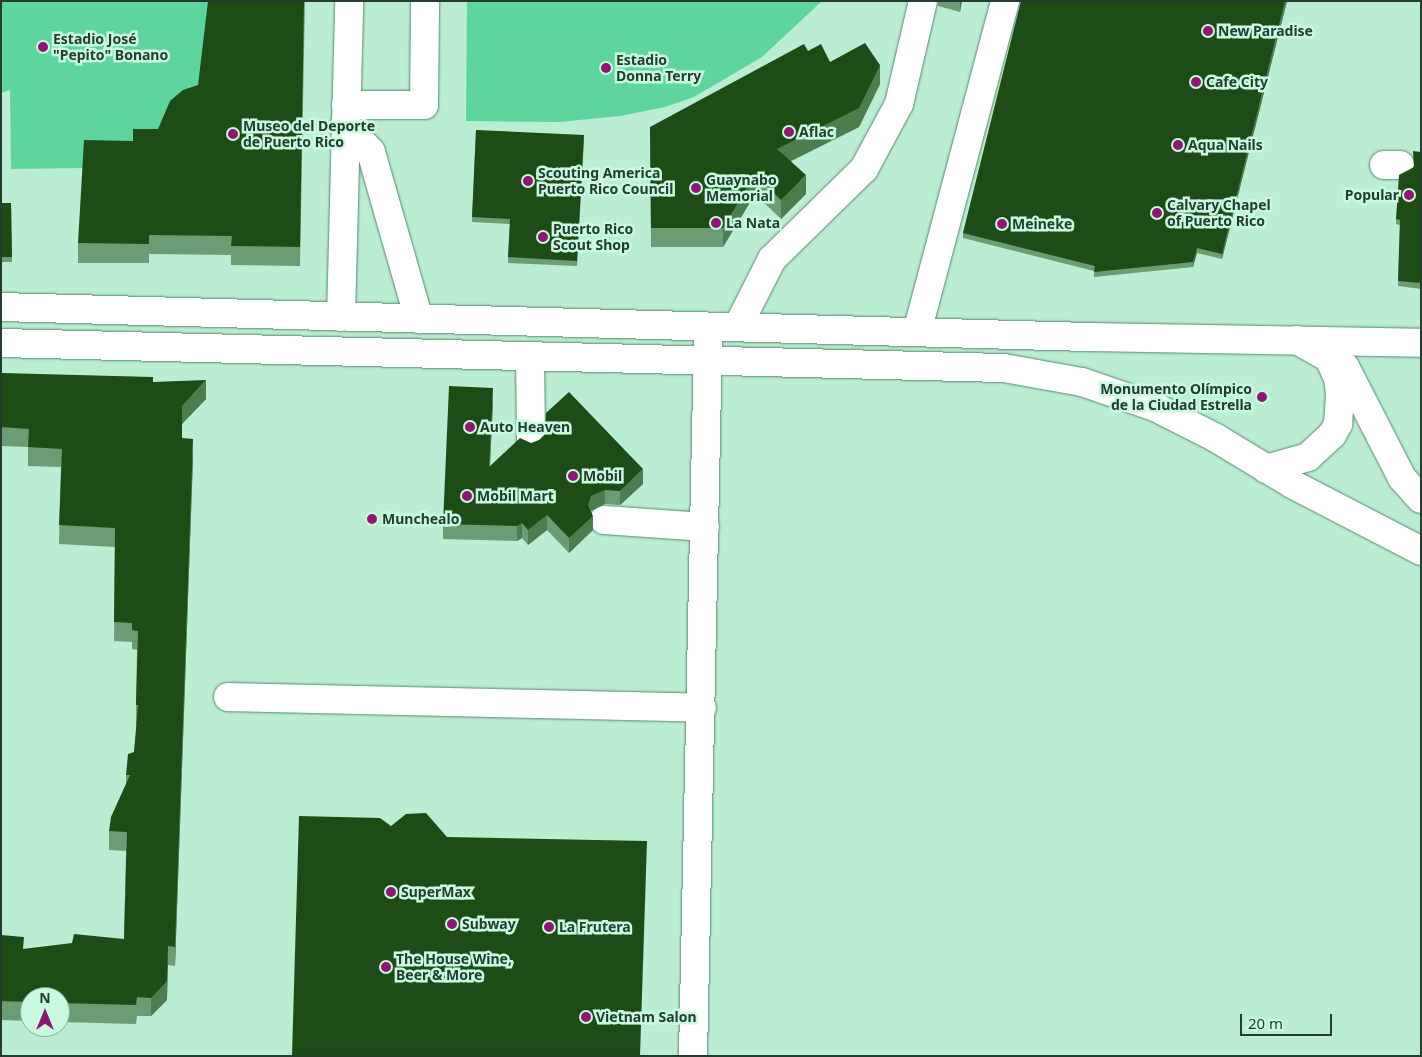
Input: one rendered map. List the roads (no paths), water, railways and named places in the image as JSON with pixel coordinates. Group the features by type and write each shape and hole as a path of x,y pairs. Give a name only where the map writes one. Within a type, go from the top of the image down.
{"street":[{"path":"341,316 348,1"},
{"path":"346,115 424,105 425,1"},
{"path":"738,326 772,260 864,169 900,104 923,1"},
{"path":"918,332 1005,1"},
{"path":"346,115 371,152 419,319"},
{"path":"1,307 708,327 738,326 918,332 1294,338 1421,343"},
{"path":"693,1056 702,708 708,327"},
{"path":"1294,338 1344,367 1354,380 1402,478 1421,499"},
{"path":"1,342 1004,368 1082,382 1155,407 1266,469 1421,551"},
{"path":"530,356 531,442"},
{"path":"1266,469 1308,457 1332,435 1338,424 1340,394 1338,378 1326,356"},
{"path":"604,520 705,527"},
{"path":"228,697 702,708"}],"place":[{"name":"New Paradise","path":"1208,31"},
{"name":"Estadio José \"Pepito\" Bonano","path":"43,47"},
{"name":"Estadio Donna Terry","path":"606,68"},
{"name":"Cafe City","path":"1196,82"},
{"name":"Aflac","path":"789,132"},
{"name":"Museo del Deporte de Puerto Rico","path":"233,134"},
{"name":"Aqua Nails","path":"1178,145"},
{"name":"Scouting America Puerto Rico Council","path":"528,181"},
{"name":"Guaynabo Memorial","path":"696,188"},
{"name":"Popular","path":"1409,195"},
{"name":"Calvary Chapel of Puerto Rico","path":"1157,213"},
{"name":"La Nata","path":"716,223"},
{"name":"Meineke","path":"1002,224"},
{"name":"Puerto Rico Scout Shop","path":"543,237"},
{"name":"Monumento Olímpico de la Ciudad Estrella","path":"1262,397"},
{"name":"Auto Heaven","path":"470,427"},
{"name":"Mobil","path":"573,476"},
{"name":"Mobil Mart","path":"467,496"},
{"name":"Munchealo","path":"372,519"},
{"name":"SuperMax","path":"391,892"},
{"name":"Subway","path":"452,924"},
{"name":"La Frutera","path":"549,927"},
{"name":"The House Wine, Beer & More","path":"386,967"},
{"name":"Vietnam Salon","path":"586,1017"}]}
